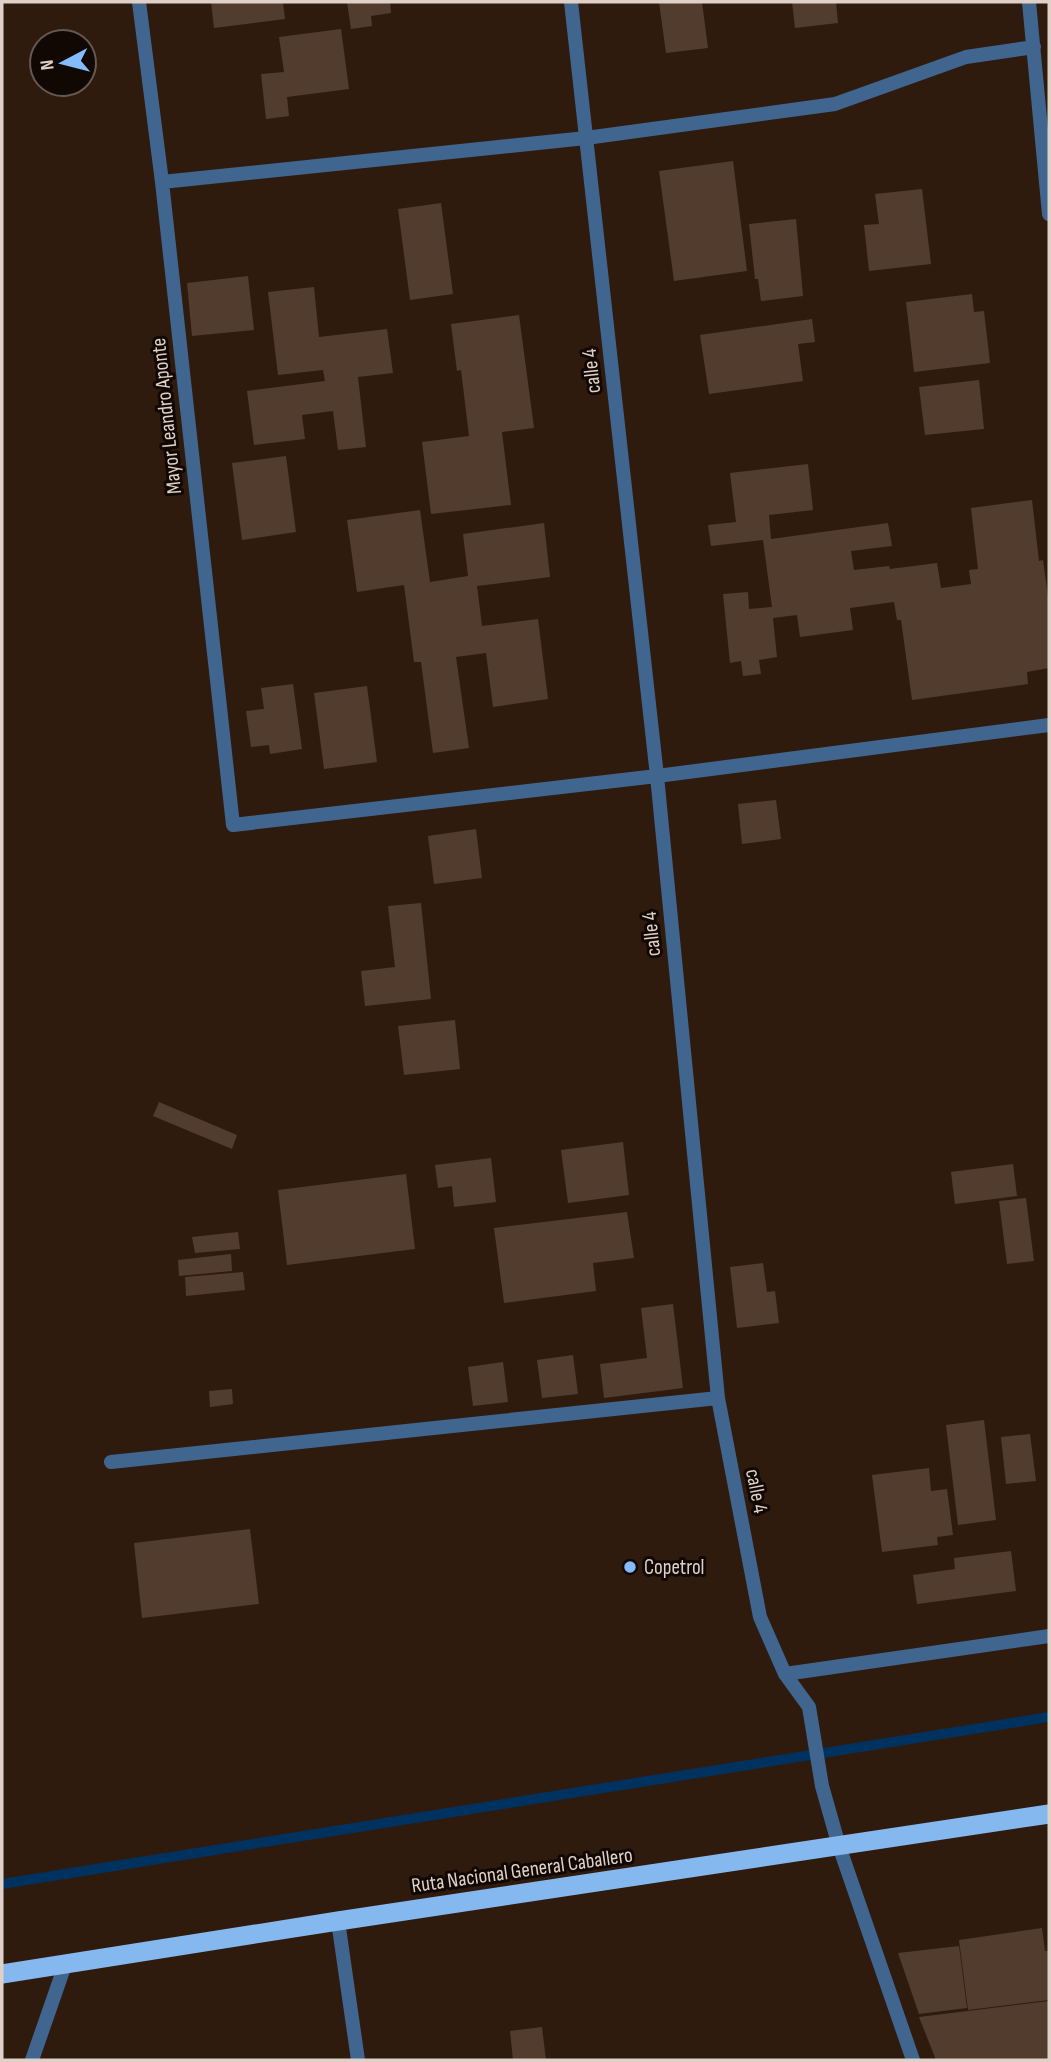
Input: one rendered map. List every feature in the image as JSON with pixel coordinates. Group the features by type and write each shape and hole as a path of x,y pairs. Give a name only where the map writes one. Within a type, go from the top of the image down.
{"highway":[{"name":"Ruta Nacional General Caballero","path":"2,1974 1049,1814"}],"street":[{"name":"Mayor Leandro Aponte","path":"139,2 162,182 233,825 657,776"},
{"name":"calle 4","path":"571,2 657,776 718,1398 760,1617 785,1674 809,1707 822,1786 839,1846 913,2060"},
{"path":"1029,2 1049,214"},
{"path":"162,182 586,138 835,104 966,57 1034,47"},
{"path":"657,776 1049,725"},
{"path":"111,1462 718,1398"},
{"path":"785,1674 1049,1636"},
{"path":"338,1921 358,2060"},
{"path":"32,2060 65,1965"}],"building":[{"path":"211,2 283,2 285,19 214,28"},
{"path":"347,2 390,2 391,13 371,16 372,26 351,29"},
{"path":"659,2 702,2 708,48 666,53"},
{"path":"792,2 836,2 838,23 795,28"},
{"path":"341,29 349,89 287,97 289,116 266,119 261,74 284,72 279,37"},
{"path":"733,161 747,271 674,281 659,171"},
{"path":"922,189 931,264 869,271 864,225 879,224 875,194"},
{"path":"441,203 453,294 410,300 398,209"},
{"path":"796,219 803,296 761,301 758,279 755,279 749,224"},
{"path":"248,276 254,330 192,336 187,283"},
{"path":"314,287 319,337 387,329 393,373 358,377 366,447 338,450 333,411 302,415 305,439 254,445 247,391 325,381 323,370 278,375 268,292"},
{"path":"972,294 974,312 984,311 990,363 914,372 906,302"},
{"path":"519,315 534,428 502,432 511,505 431,514 422,442 469,436 461,370 457,371 451,324"},
{"path":"812,319 815,342 798,344 803,381 709,394 700,335"},
{"path":"979,380 984,429 925,435 919,387"},
{"path":"286,456 296,532 242,540 232,463"},
{"path":"808,464 813,510 769,515 771,539 888,523 892,546 851,551 854,570 937,563 941,588 971,584 969,570 978,569 971,508 1032,500 1039,561 1043,560 1049,604 1049,668 1027,672 1028,684 912,700 901,620 897,620 894,602 850,608 853,630 800,637 797,615 773,618 777,657 759,660 761,674 743,676 741,661 730,663 723,594 748,592 749,609 772,607 763,540 711,546 708,525 736,522 730,473"},
{"path":"420,510 430,582 468,576 463,534 544,523 550,577 477,586 482,626 538,619 548,699 493,707 486,653 456,657 469,748 433,753 421,662 414,662 404,585 357,592 347,520"},
{"path":"293,684 302,749 270,754 269,745 251,747 246,711 264,709 261,688"},
{"path":"367,686 377,762 324,769 314,693"},
{"path":"776,800 781,839 742,844 738,804"},
{"path":"476,829 482,878 434,884 428,836"},
{"path":"421,903 431,999 365,1006 361,971 395,967 388,906"},
{"path":"455,1020 460,1069 404,1075 398,1026"},
{"path":"159,1102 237,1135 232,1149 153,1116"},
{"path":"623,1142 629,1195 568,1203 561,1150"},
{"path":"491,1158 496,1202 454,1207 452,1186 438,1188 435,1165"},
{"path":"1013,1164 1017,1196 955,1204 951,1172"},
{"path":"406,1174 415,1249 287,1265 278,1190"},
{"path":"1026,1198 1034,1261 1007,1264 999,1201"},
{"path":"627,1212 634,1258 593,1263 596,1291 504,1303 494,1228"},
{"path":"238,1232 240,1249 195,1253 192,1237"},
{"path":"231,1254 232,1271 179,1276 178,1260"},
{"path":"763,1263 767,1292 775,1291 779,1323 737,1328 730,1267"},
{"path":"243,1272 245,1290 186,1296 185,1277"},
{"path":"673,1304 683,1388 604,1398 600,1364 647,1358 641,1308"},
{"path":"573,1355 578,1394 542,1398 537,1360"},
{"path":"503,1362 508,1402 473,1406 468,1367"},
{"path":"232,1389 233,1404 210,1407 209,1391"},
{"path":"984,1420 996,1520 958,1525 946,1425"},
{"path":"1030,1434 1036,1481 1006,1484 1001,1437"},
{"path":"929,1468 931,1491 947,1489 953,1535 937,1537 938,1545 882,1552 872,1475"},
{"path":"250,1529 259,1604 142,1618 134,1543"},
{"path":"1011,1551 1016,1591 917,1604 913,1575 955,1569 954,1558"},
{"path":"1042,1928 1045,1951 1049,1951 1049,2000 968,2010 959,1940"},
{"path":"959,1946 967,2008 919,2014 898,1953"},
{"path":"1049,2001 1049,2060 936,2060 919,2017"},
{"path":"542,2027 546,2060 513,2060 510,2031"}],"waterway":[{"path":"2,1884 1049,1717"}],"place":[{"name":"Copetrol","path":"630,1567"}]}
